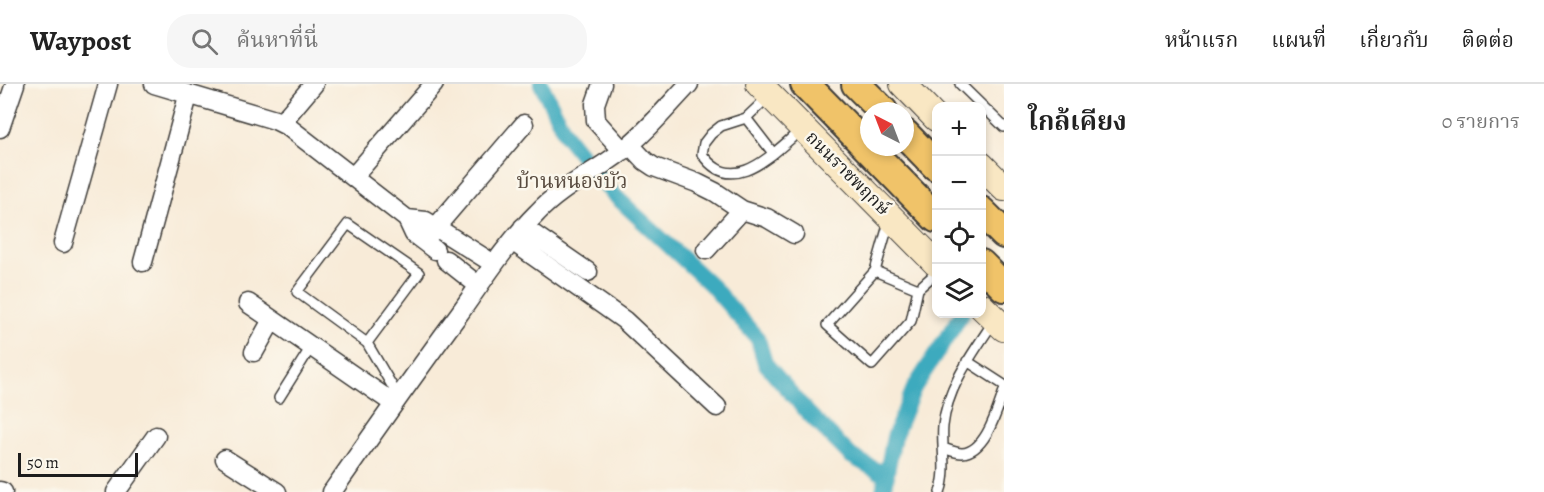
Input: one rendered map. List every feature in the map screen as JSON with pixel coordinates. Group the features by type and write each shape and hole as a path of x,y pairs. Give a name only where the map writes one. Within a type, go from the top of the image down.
{"main road":[{"name":"ถนนราชพฤกษ์","path":"805,84 932,214"},
{"path":"856,84 874,102"},
{"path":"903,84 932,114"},
{"name":"ถนนราชพฤกษ์","path":"764,90 932,259"},
{"path":"914,143 932,162"},
{"path":"986,170 1003,186"},
{"path":"986,216 1004,234"},
{"path":"986,269 1004,286"}],"street":[{"path":"0,128 15,84"},
{"path":"63,243 108,84"},
{"path":"154,84 281,123 354,176 407,219 414,234 479,286"},
{"path":"281,123 314,84"},
{"path":"354,176 434,84"},
{"path":"602,84 595,104 596,121 620,153 697,183 742,210 767,218 794,234"},
{"path":"332,492 494,264 538,211 570,185 620,153 689,84"},
{"path":"143,262 188,96"},
{"path":"435,250 438,228 524,124"},
{"path":"706,250 742,210"},
{"path":"407,219 426,221 494,264"},
{"path":"518,234 588,272"},
{"path":"518,234 624,320 717,407"},
{"path":"248,303 311,347 396,400"},
{"path":"254,352 272,320"},
{"path":"116,492 156,436"},
{"path":"225,459 277,492"}],"lane":[{"path":"960,84 1004,127"},
{"path":"764,90 746,118 721,126 711,134 704,143 702,154 707,161 729,172 740,173 752,170 802,129"},
{"path":"746,118 773,153"},
{"path":"891,216 875,271 827,325 872,366 911,321 918,289 932,277"},
{"path":"367,344 419,273 348,224 297,292 367,344 396,400"},
{"path":"875,271 918,289"},
{"path":"940,492 946,409 967,361 994,318"},
{"path":"279,398 311,347"},
{"path":"967,361 1004,385"},
{"path":"943,448 961,453 971,451 981,442 992,423 1004,391"}],"waterway":[{"path":"541,84 567,137 612,193 711,285 758,339 765,363 808,413 851,456 887,476"},
{"path":"883,492 894,437 914,388 959,318"}],"district":[{"name":"บ้านหนองบัว","path":"572,181"}]}
